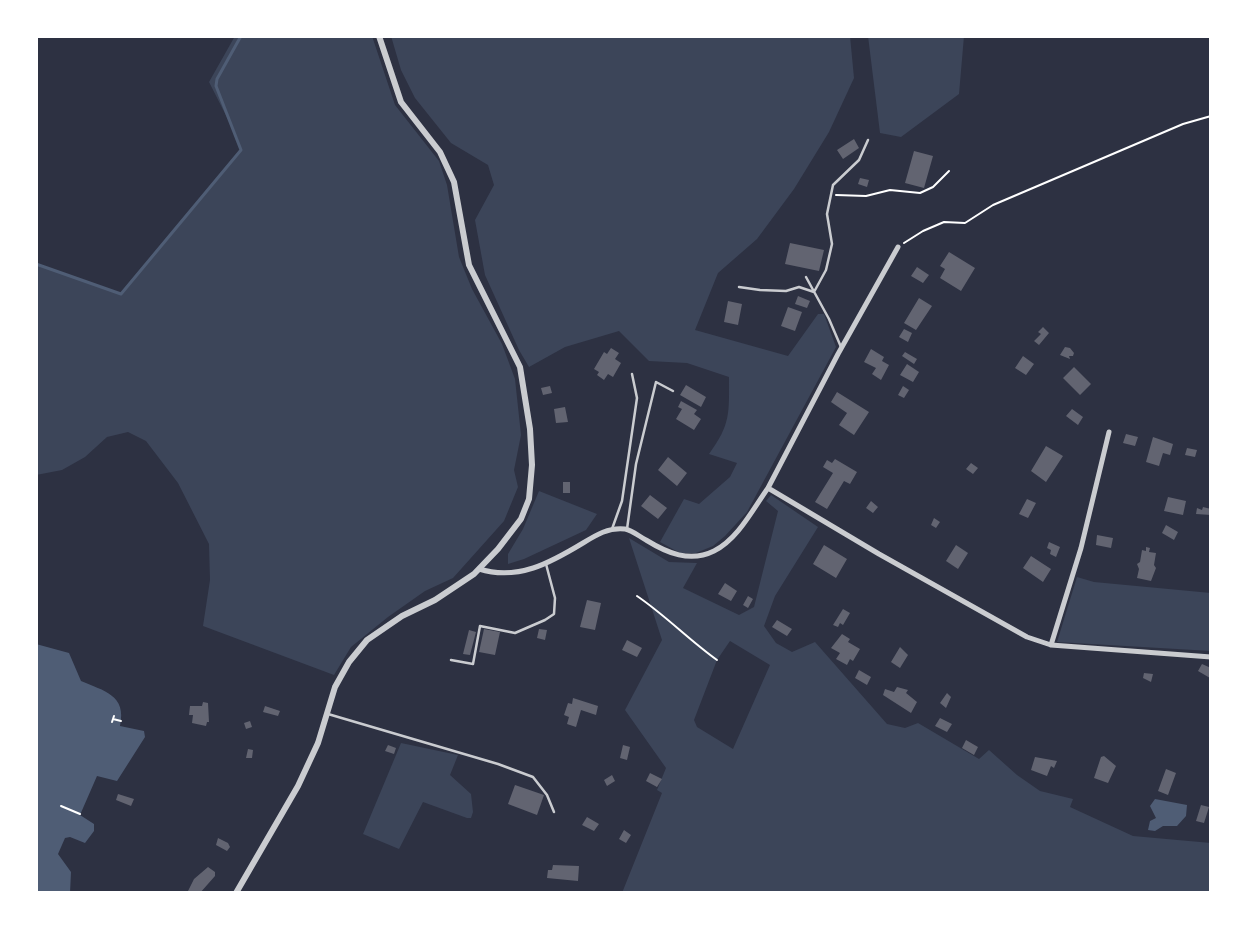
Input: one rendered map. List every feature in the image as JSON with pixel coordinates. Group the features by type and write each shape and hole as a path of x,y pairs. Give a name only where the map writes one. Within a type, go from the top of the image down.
{"street":[{"path":"236,893 298,786 318,743 336,687 349,662 367,640 402,616 435,600 479,568 498,549 521,518 529,499 532,465 530,429 520,367 470,265 454,182 440,152 400,102 379,36"},
{"path":"479,568 499,573 513,573 546,564 600,533 612,530 627,529 655,546 679,556 697,557 714,551 726,542 747,519 768,488 841,348 898,247"},
{"path":"1051,645 1080,548 1109,432"},
{"path":"768,488 879,554 1027,637 1051,645 1211,657"}],"lane":[{"path":"814,292 826,270 832,244 827,214 834,185 859,160 868,140"},
{"path":"806,277 829,319 841,348"},
{"path":"739,287 777,291 798,287 814,292"},
{"path":"612,530 622,501 637,398 632,374"},
{"path":"627,529 636,464 656,382 673,391"},
{"path":"451,660 473,664 480,626 515,633 554,614 555,598 546,564"},
{"path":"328,714 498,764 533,777 547,795 554,812"}],"path":[{"path":"898,247 923,231 944,222 965,223 993,205 1183,124 1211,116"},
{"path":"832,195 866,196 890,190 920,194 933,187 949,171"},
{"path":"637,596 661,612 689,639 717,660"},
{"path":"113,719 121,721"},
{"path":"61,806 80,814"}],"shaded area":[{"path":"235,36 372,36 395,105 439,161 447,185 459,257 472,289 502,344 515,379 521,435 514,470 518,487 504,521 453,578 425,591 388,617 351,647 334,675 203,626 210,580 209,544 178,483 146,441 128,432 107,437 85,457 62,470 36,475 36,264 121,294 241,150 237,137 209,82"},
{"path":"391,36 850,36 854,78 829,132 794,189 757,239 718,273 695,330 788,356 818,314 824,314 836,347 747,512 713,546 696,553 680,553 660,542 684,499 699,504 730,477 737,463 709,454 725,426 729,400 729,377 687,363 649,361 619,331 565,347 529,367 519,350 485,275 475,220 494,185 488,165 451,143 415,98 401,70"},
{"path":"868,36 964,36 959,94 901,137 880,133"},
{"path":"539,491 597,514 586,530 524,559 508,564 508,554 523,529"},
{"path":"771,495 818,527 775,596 764,626 776,643 792,652 815,642 887,724 905,728 918,723 979,759 989,750 1017,775 1040,791 1073,799 1070,807 1133,836 1211,843 1211,893 622,893 662,793 657,790 666,768 625,710 662,640 629,538 669,562 697,563 683,588 739,615 754,607 778,511 766,501","holes":["730,641 770,665 733,749 697,727 694,720 717,660"]},
{"path":"1077,577 1094,582 1211,593 1211,651 1057,642"},
{"path":"36,644 69,653 81,681 105,691 117,701 120,707 120,726 144,731 145,737 117,781 97,776 80,815 94,824 94,831 85,843 70,837 65,838 58,854 71,872 70,893 36,893"},
{"path":"401,743 458,755 450,775 471,794 473,812 471,818 467,818 423,802 399,849 363,834"},
{"path":"1155,799 1187,805 1186,816 1177,826 1163,826 1155,831 1148,830 1150,821 1156,818 1150,806"}],"building":[{"path":"854,139 859,148 843,159 837,150"},
{"path":"914,151 933,156 924,188 905,183"},
{"path":"860,178 869,180 867,187 858,184"},
{"path":"790,243 824,250 819,271 785,264"},
{"path":"949,252 975,268 961,291 940,278 945,269 940,266"},
{"path":"917,267 929,275 923,283 911,276"},
{"path":"798,296 810,301 807,308 795,304"},
{"path":"919,298 932,306 916,330 904,323"},
{"path":"728,301 742,304 738,325 724,322"},
{"path":"788,307 802,312 795,331 781,326"},
{"path":"1043,327 1049,333 1039,345 1034,341 1041,334 1038,332"},
{"path":"904,329 912,333 908,342 899,337"},
{"path":"1065,347 1070,348 1074,353 1073,356 1069,356 1070,359 1060,355"},
{"path":"611,348 619,353 615,359 621,363 613,377 608,374 604,380 597,375 599,372 594,369 604,352 607,354"},
{"path":"871,349 884,357 882,361 889,365 881,380 872,374 876,368 864,362"},
{"path":"905,352 917,359 914,364 902,356"},
{"path":"1023,356 1034,364 1026,375 1015,368"},
{"path":"907,364 919,372 913,382 900,375"},
{"path":"1074,367 1091,384 1080,395 1063,378"},
{"path":"686,385 706,397 701,407 680,395"},
{"path":"550,386 552,393 543,395 541,388"},
{"path":"903,386 909,390 904,398 898,395"},
{"path":"837,392 869,412 854,435 839,425 847,413 831,402"},
{"path":"681,401 697,410 694,414 701,419 694,430 676,419 682,409 678,407"},
{"path":"565,407 568,422 556,423 554,409"},
{"path":"1072,409 1083,417 1078,425 1066,416"},
{"path":"1126,434 1138,437 1135,446 1123,443"},
{"path":"1153,437 1173,444 1170,455 1163,453 1159,466 1146,462"},
{"path":"1046,446 1063,456 1046,482 1031,471"},
{"path":"1187,448 1197,450 1195,457 1185,455"},
{"path":"668,457 687,473 677,486 658,470"},
{"path":"835,459 857,472 850,484 844,481 827,509 815,502 833,473 823,467 827,460 832,463"},
{"path":"971,463 978,468 973,474 966,469"},
{"path":"563,482 570,482 570,493 563,493"},
{"path":"650,495 667,508 658,519 641,506"},
{"path":"1168,497 1186,501 1183,515 1164,511"},
{"path":"1027,499 1036,503 1028,518 1019,514"},
{"path":"871,501 878,507 873,513 866,508"},
{"path":"1203,507 1211,509 1211,515 1196,514 1197,508 1202,510"},
{"path":"934,518 940,522 936,528 931,525"},
{"path":"1166,525 1178,532 1174,540 1162,533"},
{"path":"1097,535 1113,538 1111,548 1096,545"},
{"path":"1049,542 1060,547 1056,557 1050,554 1051,550 1047,548"},
{"path":"824,545 847,559 836,578 813,564"},
{"path":"956,545 968,553 958,569 946,561"},
{"path":"1146,547 1150,548 1149,552 1156,553 1154,565 1156,568 1151,581 1137,578 1139,569 1137,564 1140,562 1142,550 1146,551"},
{"path":"1031,556 1051,569 1043,582 1023,568"},
{"path":"725,583 737,591 731,601 718,594"},
{"path":"748,596 753,599 748,608 743,605"},
{"path":"587,600 601,603 595,630 580,627"},
{"path":"843,609 850,613 843,625 840,623 838,627 833,625"},
{"path":"777,620 792,629 787,636 772,627"},
{"path":"484,629 500,632 495,655 479,652"},
{"path":"539,629 547,630 545,640 537,638"},
{"path":"469,630 476,632 470,655 463,654"},
{"path":"842,634 850,639 848,642 860,649 853,661 850,659 847,665 836,659 840,653 831,648"},
{"path":"627,640 642,648 637,657 622,650"},
{"path":"900,647 908,655 900,668 891,662"},
{"path":"1202,664 1211,668 1210,678 1198,671"},
{"path":"859,670 871,677 867,685 855,678"},
{"path":"1144,673 1153,674 1151,682 1143,678"},
{"path":"897,687 908,690 906,693 917,702 911,713 883,695 885,689 894,692"},
{"path":"947,693 951,697 946,708 940,703"},
{"path":"573,698 598,706 596,715 581,710 576,727 567,724 569,717 564,715 568,703 572,704"},
{"path":"203,702 208,703 209,722 207,722 206,726 192,723 193,715 189,715 190,706 202,706"},
{"path":"265,706 280,711 278,716 263,712"},
{"path":"940,718 952,724 947,732 935,726"},
{"path":"250,721 252,727 246,729 244,723"},
{"path":"966,740 978,747 974,755 962,748"},
{"path":"388,745 396,748 394,754 385,751"},
{"path":"623,745 630,747 627,760 620,758"},
{"path":"248,749 253,750 252,758 246,758"},
{"path":"1104,756 1116,766 1108,783 1094,778 1101,757"},
{"path":"1035,757 1057,761 1054,768 1051,766 1047,776 1031,770"},
{"path":"1166,769 1176,773 1168,795 1158,791"},
{"path":"650,773 662,779 657,787 646,781"},
{"path":"612,775 615,781 607,786 604,780"},
{"path":"515,785 544,795 537,815 508,804"},
{"path":"118,794 134,799 131,806 116,800"},
{"path":"1201,805 1209,807 1204,823 1196,821"},
{"path":"587,817 599,824 594,831 582,825"},
{"path":"624,830 631,835 626,843 619,839"},
{"path":"218,838 228,843 230,847 227,851 216,845"},
{"path":"553,865 579,866 578,881 547,878 548,870 552,870"},
{"path":"208,867 215,872 215,876 200,893 188,891 194,879"}],"waterway":[{"path":"36,264 121,294 241,150 216,86 217,79 241,36"}]}
